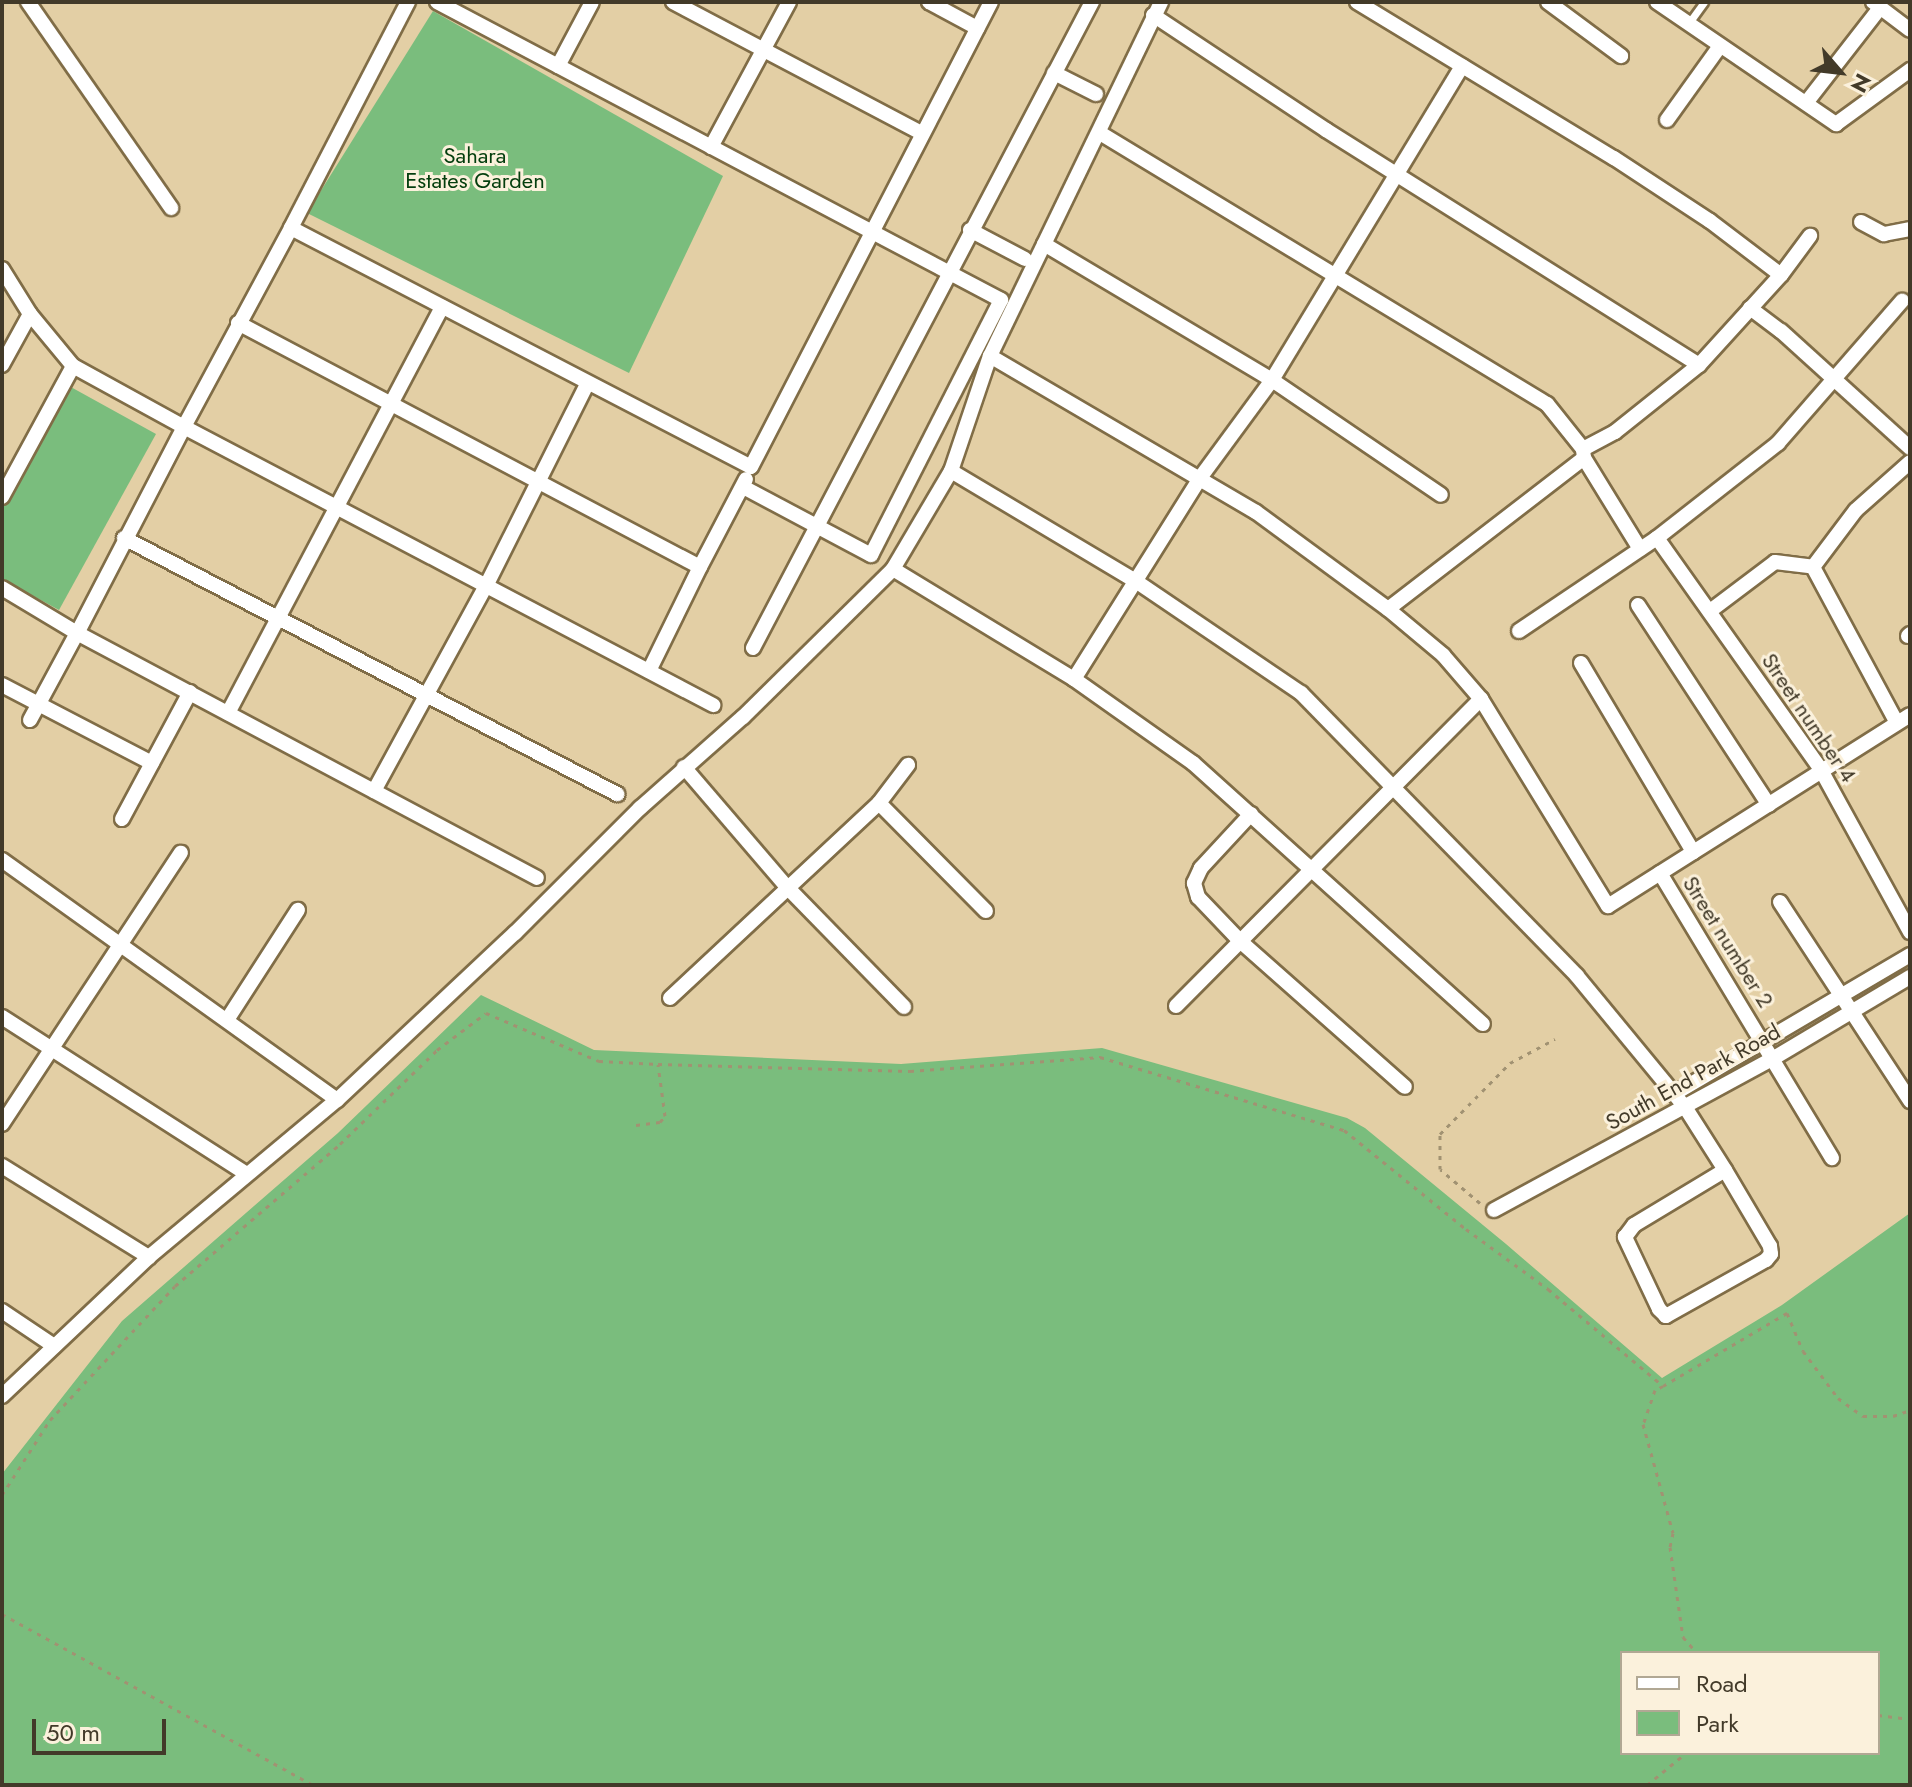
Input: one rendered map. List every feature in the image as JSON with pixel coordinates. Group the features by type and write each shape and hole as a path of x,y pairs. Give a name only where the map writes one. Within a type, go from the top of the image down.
{"street":[{"path":"28,2 171,208"},
{"path":"30,720 408,2"},
{"path":"437,2 1001,300 871,555 743,487"},
{"path":"558,66 592,2"},
{"path":"673,2 921,133"},
{"path":"711,147 789,2"},
{"path":"929,2 977,28"},
{"path":"649,671 874,232 921,133 991,2"},
{"path":"753,648 948,271 1092,2"},
{"path":"1357,2 1626,165 1710,221 1781,275"},
{"path":"1548,2 1621,56"},
{"path":"1657,2 1836,124 1910,70"},
{"path":"1806,103 1876,5 1910,30"},
{"path":"2,1396 149,1257 337,1100 684,767 743,717 893,569 951,471 990,356 1100,133 1157,8 1397,174 1699,365"},
{"path":"1667,120 1720,46"},
{"path":"1074,679 1200,478 1272,380 1462,66"},
{"path":"1054,73 1096,94"},
{"path":"1100,133 1547,404 1583,454 1640,549"},
{"path":"1861,222 1884,234 1910,229"},
{"path":"291,228 751,467"},
{"path":"970,230 1025,259"},
{"path":"1388,609 1699,365 1781,275 1810,236"},
{"path":"1044,244 1272,380 1441,495"},
{"path":"2,269 30,314 73,366 338,510 713,705"},
{"path":"1519,631 1657,538 1778,443 1902,301"},
{"path":"228,713 338,510 442,307"},
{"path":"1750,308 1781,331 1910,448"},
{"path":"4,355 30,314"},
{"path":"238,323 390,406 700,567"},
{"path":"990,356 1256,512 1388,609 1443,655 1481,699 1608,906 1910,715"},
{"path":"2,497 73,366"},
{"path":"374,791 486,586 587,384"},
{"path":"1813,567 1856,510 1910,462"},
{"path":"951,471 1137,582 1301,693 1577,976 1685,1107 1725,1170 1771,1254 1666,1316 1659,1309 1625,1237 1634,1225 1725,1170"},
{"path":"124,538 617,794"},
{"name":"Street number 4","path":"1657,538 1821,770 1910,932"},
{"path":"1710,611 1775,562 1813,567"},
{"path":"1813,567 1897,723"},
{"path":"893,569 1074,679 1193,763 1483,1024"},
{"path":"2,588 77,633 537,878"},
{"path":"1638,605 1769,805"},
{"path":"1581,663 1693,852"},
{"path":"2,685 152,763"},
{"path":"122,819 190,692"},
{"path":"1176,1006 1481,699"},
{"path":"670,998 786,886 879,803 908,765"},
{"path":"684,767 786,886 904,1007"},
{"path":"879,803 986,911"},
{"path":"1251,814 1201,868 1194,883 1198,897 1240,941 1405,1087"},
{"path":"2,1124 181,853"},
{"path":"2,860 337,1100"},
{"name":"Street number 2","path":"1660,873 1832,1158"},
{"path":"1780,902 1910,1101"},
{"path":"227,1020 298,910"},
{"name":"South End Park Road","path":"1674,1094 1910,955"},
{"name":"South End Park Road","path":"1494,1210 1774,1058 1910,977"},
{"path":"2,1017 247,1174"},
{"path":"2,1166 149,1257"},
{"path":"2,1311 54,1346"}],"lane":[{"path":"1688,24 1704,2"}],"path":[{"path":"2,1495 50,1420 175,1286 340,1144 437,1050 486,1013 599,1061 910,1071 1100,1057 1344,1130 1466,1229 1548,1289 1663,1386"},
{"path":"1494,1210 1469,1197 1440,1169 1440,1134 1510,1063 1555,1039"},
{"path":"636,1125 660,1122 665,1116 658,1064"},
{"path":"1695,1651 1683,1637 1670,1547 1673,1533 1643,1424 1655,1390 1787,1313 1803,1351 1838,1398 1863,1416 1893,1416 1910,1410"},
{"path":"2,1614 313,1785"},
{"path":"1880,1715 1910,1719"},
{"path":"1647,1785 1684,1755"}],"green space":[{"name":"Sahara Estates Garden","path":"433,11 723,176 629,373 307,213"},
{"path":"69,386 156,434 59,610 2,579 2,507"},
{"path":"481,995 594,1050 901,1064 1102,1048 1347,1118 1365,1128 1506,1244 1662,1378 1782,1305 1910,1213 1910,1785 2,1785 2,1474 122,1321 338,1133"}]}
